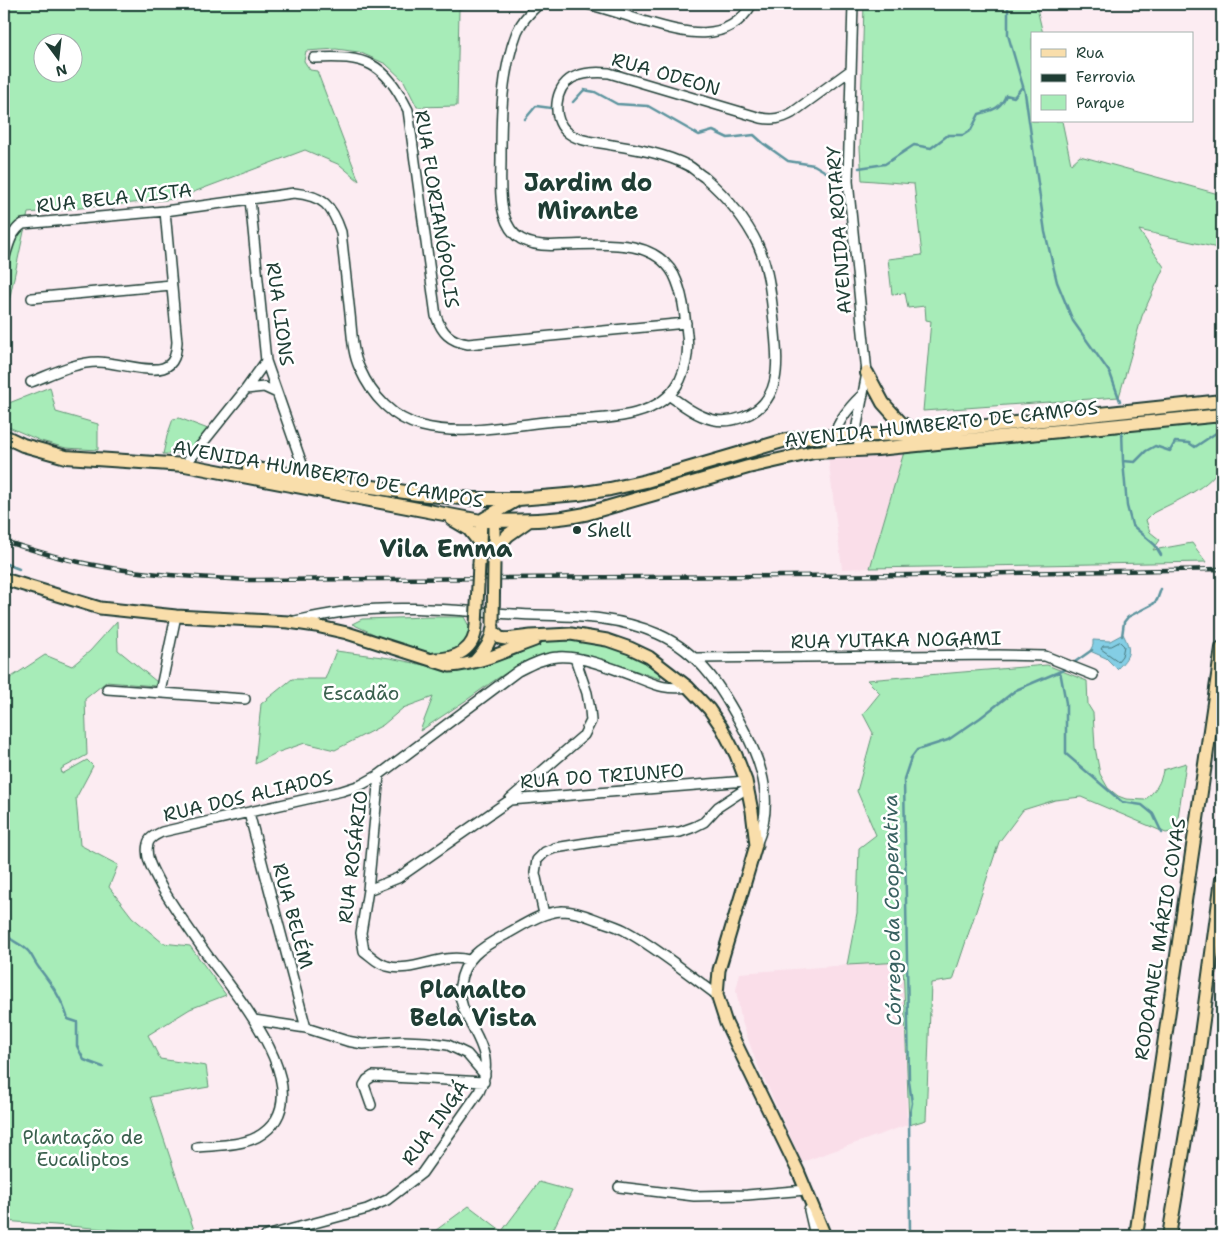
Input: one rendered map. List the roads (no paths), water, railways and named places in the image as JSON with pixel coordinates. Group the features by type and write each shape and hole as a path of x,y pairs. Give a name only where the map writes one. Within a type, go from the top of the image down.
{"highway":[{"path":"867,373 883,404 900,423 918,433"},
{"name":"AVENIDA HUMBERTO DE CAMPOS","path":"308,483 473,499 518,499 578,494 646,481 786,440 833,435 858,436 918,433 1222,401"},
{"name":"AVENIDA HUMBERTO DE CAMPOS","path":"4,436 46,453 66,457 107,461 187,462 308,483 443,514 528,522 561,519 772,460 830,450 859,450 1222,415"},
{"path":"561,519 574,514 579,509 578,494"},
{"path":"473,499 488,519 518,499"},
{"path":"443,514 468,529 480,543"},
{"path":"494,558 508,535 528,522"},
{"name":"RODOANEL MÁRIO COVAS","path":"1136,1236 1222,648"},
{"path":"1170,1236 1195,1079 1222,879"}],"main road":[{"path":"428,659 449,657 465,651 470,646 476,628 480,543 488,519"},
{"path":"474,662 486,648 493,627 494,558 488,519"},
{"path":"4,579 100,608 176,616 289,622 346,633 450,666 474,662 553,634"},
{"path":"493,627 500,638 506,639 571,634 592,636 630,648 649,657 688,687 709,709 722,728 736,755 746,785 756,845 719,970 717,995 726,1022 825,1236"},
{"path":"476,628 482,645 499,654"}],"street":[{"path":"539,4 528,14 518,30 509,58 502,96 501,195 504,216 511,231 523,241 544,246 620,244 655,255 667,265 675,277 680,293 686,322 688,358 684,371 670,396"},
{"path":"587,4 677,31 699,34 718,31 737,22 752,4"},
{"name":"AVENIDA ROTARY","path":"853,4 848,181 867,373 857,426 859,450"},
{"name":"RUA FLORIANÓPOLIS","path":"314,58 336,56 359,59 380,70 396,87 408,110 436,316 440,327 448,336 458,342 468,344 686,322"},
{"name":"RUA ODEON","path":"670,396 702,416 722,421 736,420 752,414 765,402 774,387 777,373 767,270 758,246 744,221 720,191 690,166 666,156 580,139 567,132 560,123 556,111 562,87 570,79 581,74 594,72 609,73 773,120 792,113 850,70"},
{"name":"RUA BELA VISTA","path":"4,260 13,234 23,224 165,210 294,193 311,195 327,205 336,217 341,232 353,344 359,368 379,399 391,412 406,421 442,430 463,431 562,420 616,417 641,412 657,406 670,396"},
{"name":"RUA LIONS","path":"250,199 266,361 308,483"},
{"path":"31,382 86,363 98,362 154,369 164,368 172,362 176,354 177,342 165,210"},
{"path":"32,298 171,285"},
{"path":"187,462 266,361"},
{"path":"246,389 264,387 277,393"},
{"name":"AVENIDA ROTARY","path":"830,450 833,435 842,418 863,393"},
{"path":"289,622 352,611 425,609 574,615 636,625 659,634 696,658 730,703 750,740 767,796 763,830 756,845"},
{"path":"160,692 176,616"},
{"name":"RUA YUTAKA NOGAMI","path":"696,658 1045,656 1093,675"},
{"name":"RUA DOS ALIADOS","path":"197,1147 238,1143 256,1138 268,1129 278,1118 283,1102 282,1082 273,1055 254,1020 205,952 167,895 151,867 148,844 151,837 162,832 249,813 361,785 379,775 518,671 539,661 558,657 575,658 620,671 665,688 688,687"},
{"path":"510,800 578,741 584,735 591,721 587,693 575,658"},
{"path":"107,689 244,699"},
{"name":"RUA ROSÁRIO","path":"379,775 368,890 361,933 364,951 386,966 398,968 448,958 469,960"},
{"path":"544,914 535,873 537,860 545,852 555,848 598,841 680,832 704,822 718,807 746,785"},
{"name":"RUA DO TRIUNFO","path":"368,890 398,878 510,800 746,785"},
{"name":"RUA BELÉM","path":"249,813 306,1028"},
{"path":"485,1079 484,1050 462,1000 460,985 469,960 487,944 544,914 563,911 584,915 623,930 717,995"},
{"path":"254,1020 306,1028 363,1044 426,1042 448,1045 467,1054 476,1063 485,1079"},
{"path":"371,1105 364,1085 373,1076 485,1079"},
{"name":"RUA INGÁ","path":"266,1236 367,1210 387,1200 422,1173 479,1092 485,1079"},
{"path":"619,1187 694,1196 804,1190 812,1216 815,1236"}],"water":[{"path":"1123,634 1128,645 1128,653 1117,669 1106,658 1090,651 1093,640 1110,641"}],"waterway":[{"path":"1008,4 1008,35 1025,93 1045,232 1057,282 1073,321 1110,373 1120,401"},
{"path":"859,168 885,164 914,145 931,148 948,135 963,135 971,130 979,114 999,106 1006,95 1014,97 1022,87"},
{"path":"573,102 584,90 595,92 617,104 648,106 699,135 713,131 728,138 754,135 788,161 814,165 826,172 837,173"},
{"path":"525,119 536,106 553,107"},
{"path":"1123,461 1135,462 1146,451 1155,446 1170,451 1175,442 1189,443 1195,447 1222,429"},
{"path":"1122,430 1127,506 1132,525 1155,545 1161,555"},
{"path":"4,563 19,569"},
{"path":"1122,636 1124,622 1128,617 1153,604 1157,600 1161,589"},
{"path":"1072,664 1092,650"},
{"name":"Córrego da Cooperativa","path":"910,1236 909,1118 912,1103 909,1081 904,779 911,758 917,750 948,740 1016,690 1068,668"},
{"path":"1060,671 1066,703 1066,754 1122,802 1142,805 1153,814 1162,833"},
{"path":"4,928 9,937 24,947 30,954 56,992 68,1019 77,1022 77,1046 84,1060 103,1067"}],"railway":[{"path":"4,541 62,558 115,569 182,576 250,580 912,575 1222,569"}],"place":[{"name":"Shell","path":"577,530"}],"district":[{"name":"Jardim do Mirante","path":"588,197"},
{"name":"Vila Emma","path":"446,549"},
{"name":"Planalto Bela Vista","path":"473,1004"}],"park label":[{"name":"Escadão","path":"361,693"},
{"name":"Plantação de Eucaliptos","path":"83,1148"}]}
